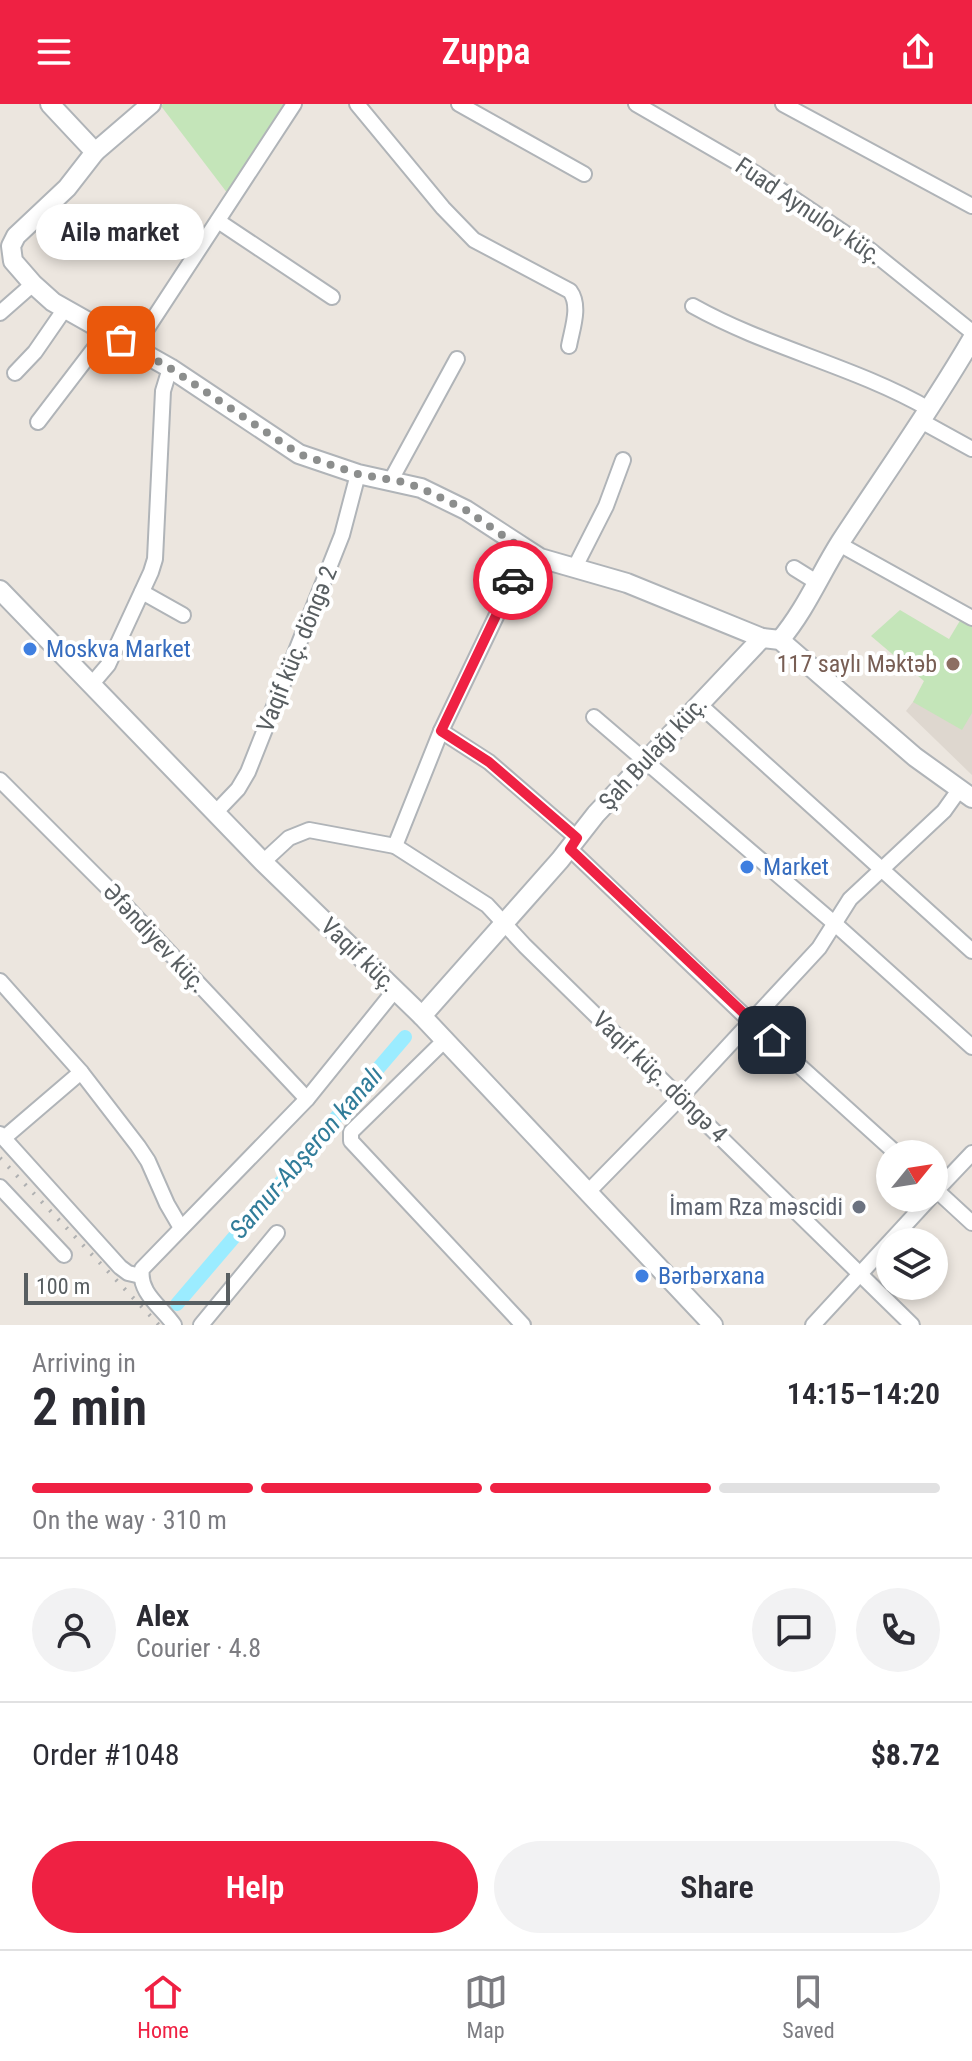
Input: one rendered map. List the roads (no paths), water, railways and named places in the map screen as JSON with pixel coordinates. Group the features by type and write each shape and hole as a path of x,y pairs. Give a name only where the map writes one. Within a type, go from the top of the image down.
{"street":[{"path":"50,104 95,152"},
{"path":"151,104 95,152 75,180 5,247 33,284 64,310 170,368 299,454 358,474 421,488 466,510 540,558 627,583 771,639 965,794 879,869 850,899 819,948 589,1191"},
{"path":"135,347 294,104"},
{"path":"357,104 443,208 474,240 570,291 576,306 569,346"},
{"path":"459,104 584,174"},
{"name":"Fuad Aynulov küç.","path":"636,104 745,166 858,241 972,332"},
{"path":"783,104 972,206"},
{"path":"218,221 332,297"},
{"path":"0,313 33,284"},
{"path":"693,306 736,329 882,383 972,449"},
{"path":"15,373 44,340 64,310"},
{"path":"38,422 106,333"},
{"name":"Şah Bulağı küç.","path":"422,1016 505,924 596,814 700,705 802,612 839,544 972,339"},
{"path":"391,480 457,359"},
{"path":"91,685 108,665 155,559 163,391 170,368"},
{"path":"575,567 601,517 623,460"},
{"name":"Vaqif küç. döngə 2","path":"216,812 238,789 248,772 342,535 358,474"},
{"path":"839,544 972,618"},
{"path":"263,862 289,838 309,830 395,846 441,731 527,552"},
{"path":"794,568 818,583"},
{"name":"Vaqif küç.","path":"0,590 263,862 422,1016 713,1325"},
{"path":"142,592 183,615"},
{"path":"700,705 972,951"},
{"path":"594,717 834,923 972,1047"},
{"path":"441,731 489,762 751,1022 882,1140"},
{"name":"Əfəndiyev küç.","path":"0,780 119,899 307,1099"},
{"name":"Vaqif küç. döngə 4","path":"395,846 487,905 912,1325"},
{"path":"0,981 81,1072 148,1161 181,1228"},
{"path":"174,1325 145,1290 141,1276 148,1262 307,1099 395,990"},
{"path":"445,1040 351,1132 351,1141 523,1325"},
{"path":"81,1072 2,1136 120,1267 141,1276"},
{"path":"948,1178 972,1153"},
{"path":"0,1187 64,1255"},
{"path":"948,1203 972,1223"},
{"path":"813,1325 916,1212"},
{"path":"201,1325 277,1233"}],"waterway":[{"name":"Samur-Abşeron kanalı","path":"177,1304 405,1037"}],"railway":[{"path":"0,1158 159,1325"}],"place":[{"name":"Ailә market","path":"121,340"},
{"name":"Moskva Market","path":"30,649"},
{"name":"117 saylı Məktəb","path":"953,664"},
{"name":"Market","path":"747,867"},
{"name":"İmam Rza məscidi","path":"859,1207"},
{"name":"Bərbərxana","path":"642,1276"}]}
